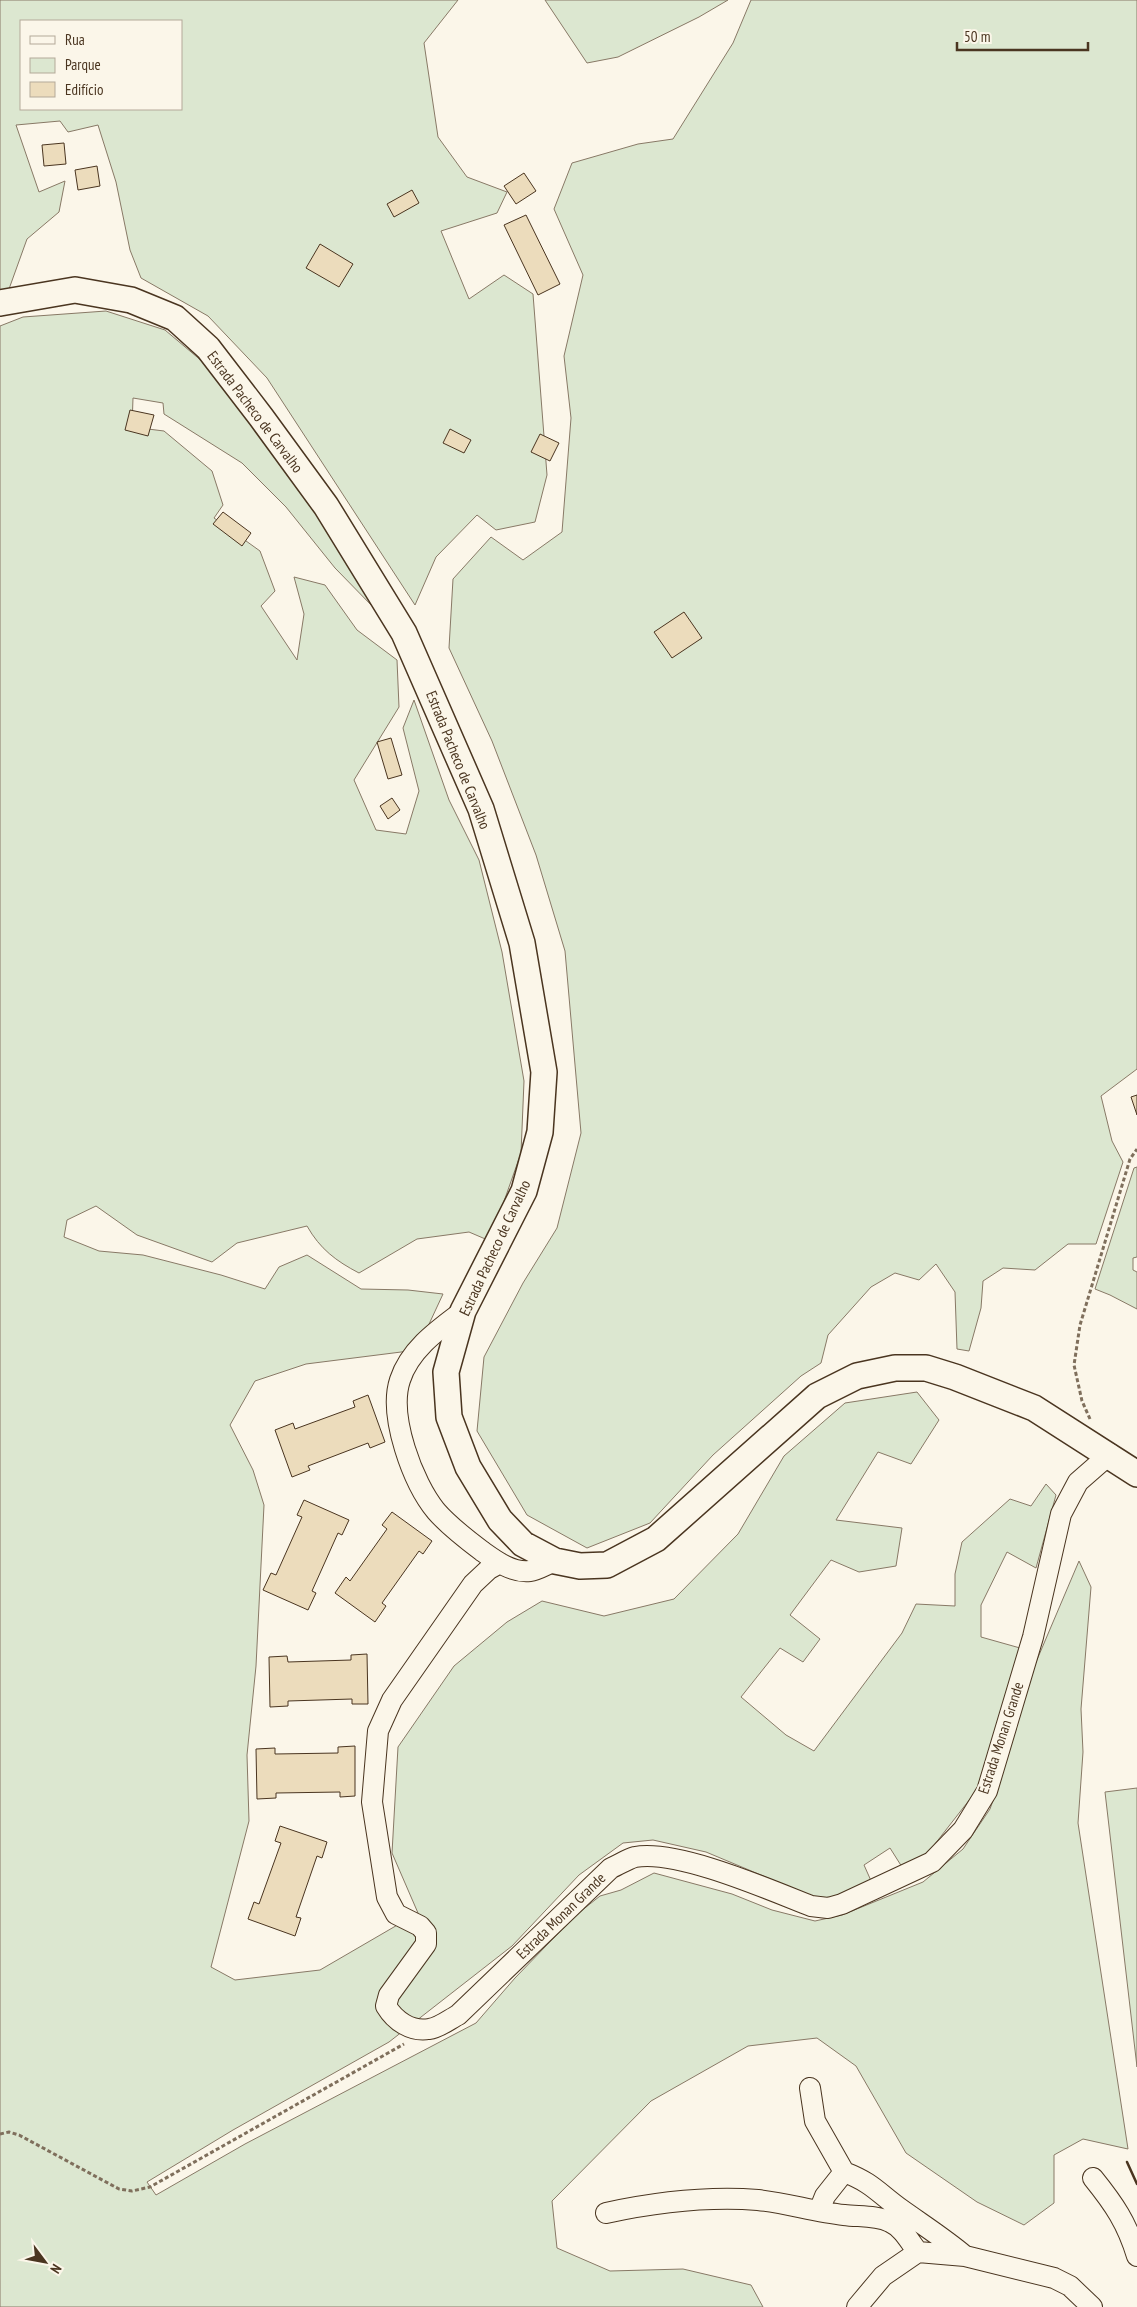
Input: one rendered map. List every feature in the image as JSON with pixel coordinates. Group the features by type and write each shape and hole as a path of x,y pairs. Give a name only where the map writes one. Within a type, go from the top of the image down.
{"main road":[{"name":"Estrada Pacheco de Carvalho","path":"0,303 75,290 131,300 175,318 208,348 326,506 404,633 481,809 522,943 544,1072 540,1132 524,1191 463,1311 446,1372 450,1417 465,1459 500,1520 523,1544 555,1561 580,1566 607,1565 656,1538 818,1396 857,1376 895,1368 926,1368 1034,1408 1110,1454 1137,1474"}],"street":[{"path":"463,1311 436,1330 411,1357 400,1380 397,1403 402,1437 416,1479 436,1511 464,1537 500,1563 512,1569 530,1571 555,1561"},
{"name":"Estrada Monan Grande","path":"430,2029 458,2015 611,1868 635,1857 660,1856 686,1861 812,1906 828,1908 842,1904 932,1862 963,1830 987,1791 1033,1637 1061,1514 1078,1482 1110,1454"},
{"path":"430,2029 410,2027 392,2016 386,2006 389,1995 426,1944 426,1932 420,1926 396,1914 387,1897 372,1802 378,1731 392,1700 473,1584 500,1563"},
{"path":"810,2088 815,2121 844,2172 863,2180 909,2226 964,2256"},
{"path":"819,2211 825,2196 844,2172"},
{"path":"1093,2178 1117,2207 1130,2232 1137,2256"},
{"path":"606,2213 659,2202 701,2198 758,2200 909,2226"},
{"path":"909,2226 918,2252"},
{"path":"857,2307 883,2276 918,2252 964,2256 1054,2278 1070,2286 1092,2307"}],"path":[{"path":"1092,1423 1082,1401 1074,1364 1080,1325 1130,1159 1137,1149"},
{"path":"0,2134 9,2132 19,2135 119,2189 132,2191 150,2187 430,2029"}],"green space":[{"path":"0,0 458,0 424,43 438,137 467,177 507,192 497,213 441,231 469,299 504,275 533,294 547,475 535,522 496,530 477,515 436,557 415,605 267,378 208,316 141,278 130,250 116,182 98,125 68,132 60,121 16,125 39,192 65,181 59,212 27,239 9,289 0,293"},
{"path":"545,0 728,0 699,17 618,57 587,63"},
{"path":"751,0 1137,0 1137,1069 1101,1096 1112,1141 1123,1162 1096,1244 1068,1244 1035,1270 1003,1268 983,1281 981,1308 969,1351 957,1349 955,1292 936,1264 919,1280 895,1273 871,1287 828,1335 821,1363 801,1376 713,1455 650,1523 587,1548 527,1515 477,1431 484,1357 523,1283 557,1228 581,1133 565,951 536,855 492,741 449,648 453,579 491,537 523,560 562,532 571,418 564,356 583,275 554,209 572,163 638,144 673,139 733,43"},
{"path":"106,311 165,330 229,384 301,486 376,610 335,568 286,507 242,463 164,414 163,403 133,398 132,427 164,431 212,471 223,505 214,518 260,551 275,591 261,606 297,660 304,614 294,577 325,585 357,630 397,660 399,707 354,780 376,830 406,834 419,791 403,728 414,700 449,800 479,860 502,952 524,1081 521,1153 490,1241 469,1232 417,1239 359,1273 329,1254 307,1226 237,1243 212,1262 137,1235 96,1206 67,1220 64,1237 99,1251 143,1255 221,1275 265,1289 279,1267 307,1255 361,1289 408,1290 443,1294 417,1350 306,1364 255,1381 230,1425 253,1470 264,1505 256,1666 247,1755 249,1821 211,1967 235,1980 320,1970 418,1913 392,1853 398,1747 454,1666 507,1622 542,1601 604,1616 674,1599 738,1534 784,1456 845,1403 917,1392 939,1420 911,1464 878,1452 836,1520 902,1528 896,1566 859,1572 831,1560 790,1615 820,1639 803,1662 780,1648 741,1697 786,1735 814,1751 902,1633 916,1604 955,1606 955,1574 962,1542 1010,1499 1031,1506 1046,1484 1056,1495 1036,1568 1007,1552 981,1605 981,1637 1020,1648 981,1785 924,1858 902,1867 890,1848 864,1865 872,1883 830,1904 706,1852 653,1840 623,1843 579,1875 512,1946 389,2042 233,2130 147,2182 156,2195 245,2144 476,2023 515,1978 576,1915 600,1896 621,1890 654,1873 732,1894 772,1910 815,1921 842,1915 923,1882 963,1849 990,1809 1002,1775 1022,1695 1079,1561 1091,1587 1081,1709 1083,1752 1078,1823 1128,2149 1083,2139 1054,2155 1054,2203 1024,2225 977,2202 906,2153 856,2066 817,2038 748,2046 651,2101 552,2201 557,2248 610,2271 683,2269 751,2285 763,2307 0,2307 0,326 23,317"},
{"path":"1137,1167 1137,1257 1133,1258 1133,1270 1137,1272 1137,1309 1095,1289 1134,1168"},
{"path":"1137,1788 1137,2067 1105,1792"}],"building":[{"path":"64,143 66,164 44,166 42,145"},
{"path":"97,166 100,186 78,190 75,170"},
{"path":"524,173 536,191 516,204 504,186"},
{"path":"412,190 419,203 394,217 387,204"},
{"path":"526,215 560,284 538,295 504,225"},
{"path":"320,244 353,264 339,287 306,268"},
{"path":"130,410 154,415 148,436 125,430"},
{"path":"450,429 471,440 464,453 443,443"},
{"path":"540,434 559,443 550,461 531,452"},
{"path":"223,512 251,533 242,546 213,524"},
{"path":"684,612 702,638 672,658 654,632"},
{"path":"391,738 402,775 388,779 377,742"},
{"path":"392,798 400,810 388,819 380,806"},
{"path":"1137,1095 1137,1115 1131,1097"},
{"path":"368,1395 385,1442 370,1448 368,1443 308,1466 310,1470 292,1477 275,1430 293,1423 295,1429 355,1407 353,1401"},
{"path":"304,1500 349,1520 342,1535 338,1533 312,1591 316,1593 308,1610 263,1590 271,1573 276,1575 302,1517 297,1515"},
{"path":"392,1512 432,1541 423,1554 419,1551 382,1603 386,1606 375,1622 335,1593 346,1577 350,1581 387,1529 382,1525"},
{"path":"367,1654 368,1704 352,1704 352,1699 288,1701 288,1706 270,1707 269,1657 287,1656 288,1662 351,1660 351,1655"},
{"path":"355,1746 355,1796 340,1797 340,1792 276,1793 276,1798 257,1799 256,1749 275,1748 275,1754 338,1753 338,1747"},
{"path":"280,1826 327,1842 322,1858 317,1856 296,1917 301,1918 295,1936 248,1919 254,1902 259,1904 281,1843 275,1841"}],"wall":[{"path":"1127,2162 1137,2184"}]}
